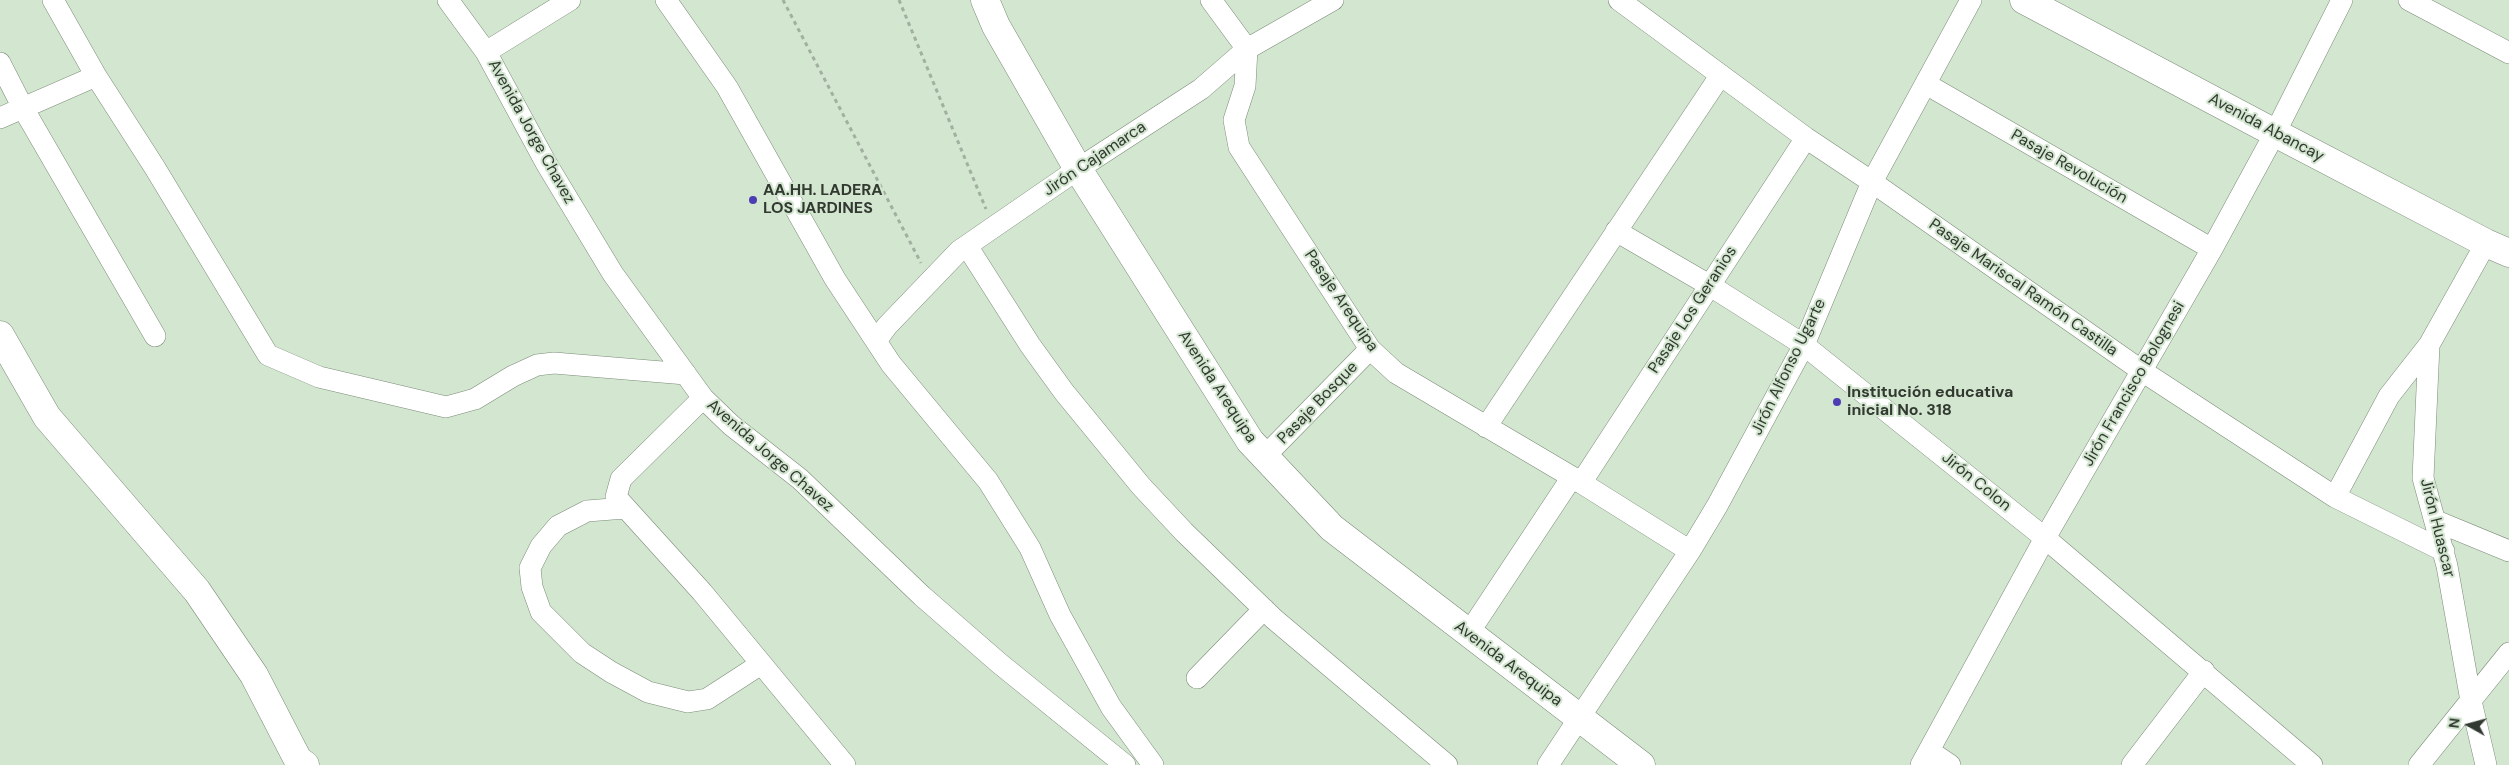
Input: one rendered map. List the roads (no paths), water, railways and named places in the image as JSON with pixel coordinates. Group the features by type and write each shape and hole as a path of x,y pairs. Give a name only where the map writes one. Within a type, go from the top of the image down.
{"street":[{"path":"53,0 96,76 155,168 268,355 319,377 446,407 475,399 513,376 537,366 554,363 686,374"},
{"name":"Avenida Jorge Chavez","path":"448,0 486,52 546,163 613,274 703,398 731,425 800,479 922,596 999,663 1124,765"},
{"path":"486,52 570,0"},
{"path":"666,0 727,87 806,229 891,364 988,481 1030,548 1060,615 1112,707 1153,765"},
{"name":"Avenida Arequipa","path":"985,0 996,26 1078,169 1250,441 1332,528 1641,765"},
{"path":"1211,0 1247,49"},
{"name":"Jirón Cajamarca","path":"876,341 887,326 959,251 1078,169 1201,89 1247,49 1333,0"},
{"name":"Pasaje Mariscal Ramón Castilla","path":"1620,0 1806,138 2142,371 2334,497 2444,551"},
{"name":"Jirón Alfonso Ugarte","path":"1548,765 1581,719 1690,551 1804,345 1872,182 1971,0"},
{"name":"Avenida Abancay","path":"2024,0 2275,134 2498,248"},
{"name":"Jirón Francisco Bolognesi","path":"1925,758 2045,538 2212,249 2275,134 2342,0"},
{"path":"2409,0 2509,53"},
{"name":"Pasaje Arequipa","path":"1247,49 1245,86 1234,120 1239,146 1370,349 1396,372 1690,551"},
{"path":"0,63 23,108 155,336"},
{"path":"0,118 96,76"},
{"path":"1486,427 1720,76"},
{"name":"Pasaje Revolución","path":"1926,84 2212,249"},
{"name":"Pasaje Los Geranios","path":"1468,634 1709,285 1806,138"},
{"name":"Jirón Colon","path":"1616,231 1709,285 1804,345 2045,538 2204,671 2312,765"},
{"path":"967,246 1030,345 1101,438 1184,532 1264,610 1447,765"},
{"name":"Jirón Huascar","path":"2486,765 2471,702 2444,551 2423,478 2429,345 2498,248"},
{"path":"0,335 47,417 197,591 254,675 298,760 305,765"},
{"path":"2334,497 2389,396 2429,345"},
{"name":"Pasaje Bosque","path":"1265,456 1370,349"},
{"path":"703,398 621,479 616,497 702,592 845,765"},
{"path":"625,508 587,511 558,526 541,546 530,568 532,587 541,612 582,653 611,672 648,692 688,702 707,699 761,664"},
{"path":"2436,521 2509,551"},
{"path":"1197,678 1264,610"},
{"path":"2419,765 2509,653"},
{"path":"2132,765 2204,671"},
{"path":"1925,758 1950,765"}],"place":[{"name":"AA.HH. LADERA LOS JARDINES","path":"753,200"},
{"name":"Institución educativa inicial No. 318","path":"1837,402"}]}
